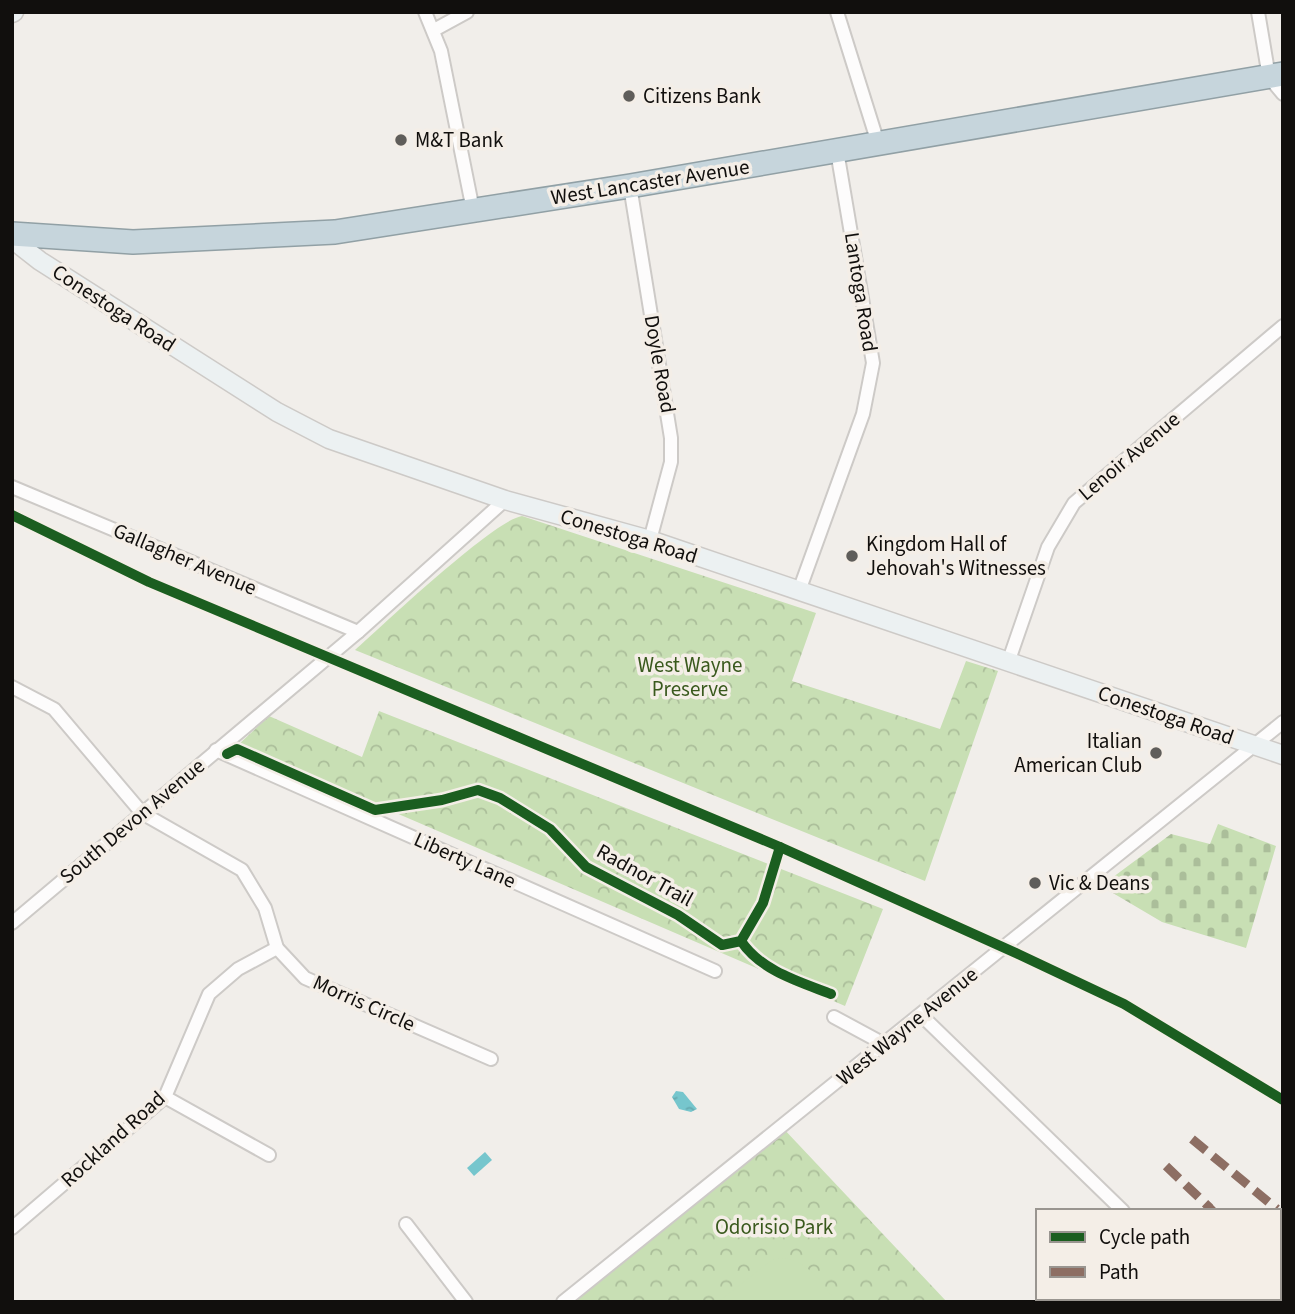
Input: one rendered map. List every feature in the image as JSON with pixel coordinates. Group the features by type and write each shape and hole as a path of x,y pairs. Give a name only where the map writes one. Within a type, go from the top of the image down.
{"highway":[{"name":"West Lancaster Avenue","path":"12,236 133,242 335,232 630,186 878,143 1278,82"}],"main road":[{"name":"Conestoga Road","path":"12,236 50,267 299,425 329,439 505,500 650,540 1283,755"}],"street":[{"path":"425,12 434,30 473,210"},
{"path":"434,30 467,12"},
{"path":"837,12 878,143"},
{"path":"1256,14 1278,82"},
{"name":"Lantoga Road","path":"799,591 863,414 873,363 837,151"},
{"name":"Doyle Road","path":"630,186 671,438 671,462 650,540"},
{"name":"Lenoir Avenue","path":"1009,660 1048,547 1074,503 1283,326"},
{"name":"Gallagher Avenue","path":"12,486 358,632"},
{"name":"South Devon Avenue","path":"12,923 358,632 505,500"},
{"path":"12,687 54,709 142,813"},
{"name":"West Wayne Avenue","path":"563,1302 1283,722"},
{"name":"Liberty Lane","path":"216,750 715,971"},
{"name":"Morris Circle","path":"142,813 242,870 265,908 276,948 305,978 491,1059"},
{"name":"Rockland Road","path":"12,1228 165,1097 209,994 238,969 276,948"},
{"path":"921,1015 1121,1209"},
{"path":"834,1017 884,1044"},
{"path":"165,1097 269,1155"},
{"path":"406,1224 466,1302"}],"green space":[{"name":"West Wayne Preserve","path":"522,516 816,613 792,681 940,729 966,661 998,671 925,881 355,650 464,554 488,535"},
{"path":"379,711 883,909 845,1006 238,745 269,716 362,757"},
{"path":"1218,824 1276,846 1246,948 1162,922 1101,886 1171,834 1210,844"},
{"name":"Odorisio Park","path":"781,1126 947,1302 563,1302"},
{"path":"782,1258 807,1268 837,1302 718,1302 772,1260"}],"water":[{"path":"676,1091 683,1092 697,1109 691,1112 679,1109 672,1097"},
{"path":"485,1152 492,1160 474,1176 467,1168"}],"marked path":[{"path":"1192,1139 1277,1209"},
{"path":"1166,1166 1210,1208 1213,1205"}],"cycle path":[{"path":"12,515 149,582 780,847 1018,954 1124,1004 1283,1100"},
{"name":"Radnor Trail","path":"227,754 237,749 375,810 442,800 478,790 500,798 550,829 586,867 678,915 722,945 741,941 763,903 780,847"},
{"path":"741,941 770,968 831,994"}],"place":[{"name":"Citizens Bank","path":"629,96"},
{"name":"M&T Bank","path":"401,140"},
{"name":"Kingdom Hall of Jehovah's Witnesses","path":"852,556"},
{"name":"Italian American Club","path":"1156,753"},
{"name":"Vic & Deans","path":"1035,883"}]}
